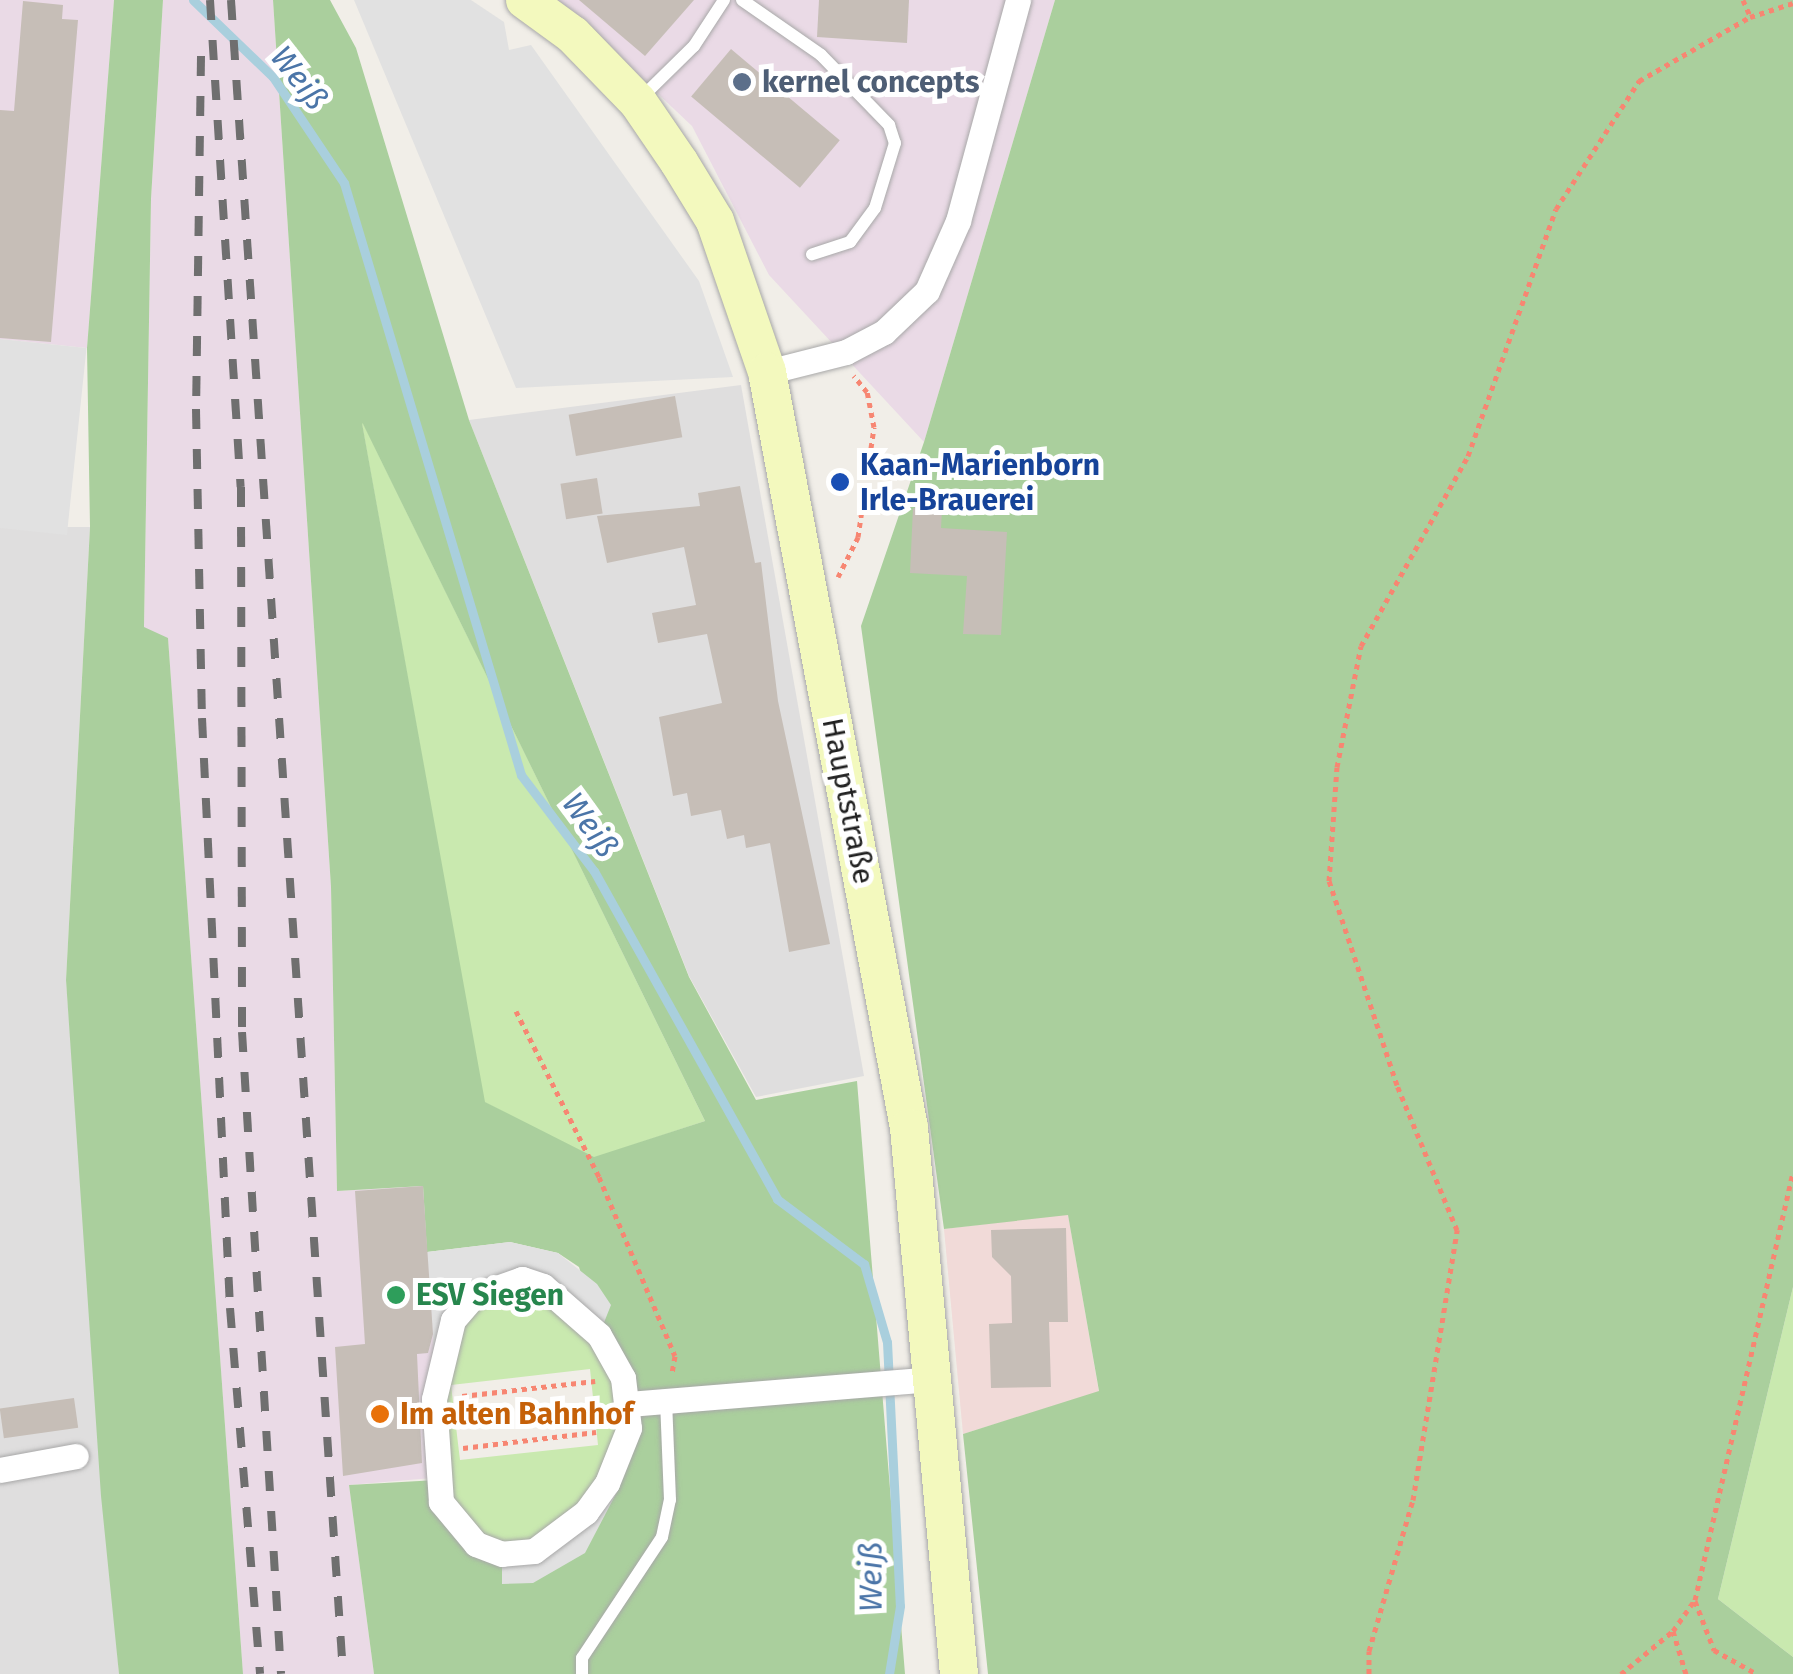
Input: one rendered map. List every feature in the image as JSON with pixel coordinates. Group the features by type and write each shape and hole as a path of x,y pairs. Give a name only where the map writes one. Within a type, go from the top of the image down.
{"main road":[{"name":"Hauptstraße","path":"525,0 573,35 638,102 715,222 767,372 893,1029 919,1380 959,1674"}],"street":[{"path":"767,372 846,352 908,314 944,262 1018,0"},
{"path":"522,1279 544,1286 599,1336 623,1378 629,1404 626,1443 607,1484 561,1536 534,1550 502,1554 476,1544 441,1502 434,1400 453,1320 474,1296 522,1279"},
{"path":"629,1404 919,1380"},
{"path":"0,1470 76,1456"}],"lane":[{"path":"638,102 694,46 724,0"},
{"path":"742,0 821,55 888,125 895,144 876,208 850,242 812,254"},
{"path":"582,1674 582,1658 662,1537 670,1500 666,1401"}],"path":[{"path":"1743,0 1750,17"},
{"path":"1369,1674 1368,1651 1413,1500 1457,1230 1397,1085 1328,881 1337,767 1361,646 1468,456 1556,209 1638,81 1750,17 1793,3"},
{"path":"810,602 847,569 874,426 867,392 846,352"},
{"path":"516,1011 599,1177 676,1356 666,1401"},
{"path":"1621,1674 1674,1631 1695,1600 1793,1172"},
{"path":"434,1400 591,1381"},
{"path":"436,1451 597,1432"},
{"path":"1695,1600 1714,1650 1757,1674"},
{"path":"1674,1631 1686,1674"}],"shaded area":[{"path":"0,0 114,0 87,348 0,339"},
{"path":"163,0 273,0 331,887 337,1191 423,1186 444,1477 349,1485 374,1674 243,1674 168,639 144,628 151,199"},
{"path":"354,0 471,0 504,22 509,50 531,45 699,281 733,377 516,388"},
{"path":"546,0 1055,0 924,442 769,275 692,126 601,40"},
{"path":"0,339 87,348 67,535 0,528"},
{"path":"741,385 864,1076 756,1097 689,976 469,420"},
{"path":"0,527 90,527 66,980 119,1674 0,1674"},
{"path":"1068,1214 1099,1392 963,1434 944,1229"},
{"path":"510,1242 558,1253 597,1284 611,1305 599,1335 577,1311 500,1282 434,1351 427,1252"},
{"path":"607,1483 618,1490 585,1553 533,1583 502,1584 502,1554 534,1550"}],"green space":[{"path":"114,0 163,0 151,199 144,627 168,638 243,1674 119,1674 101,1496 66,980 90,527 87,348"},
{"path":"273,0 330,0 356,48 469,420 689,977 756,1100 857,1081 905,1674 374,1674 349,1485 437,1480 441,1502 502,1554 502,1584 618,1489 629,1428 579,1267 558,1253 510,1242 427,1252 423,1186 337,1191 331,887","holes":["362,423 705,1121 594,1157 485,1102"]},
{"path":"1055,0 1793,0 1793,1287 1718,1599 1793,1657 1793,1674 988,1674 963,1434 1099,1391 1068,1215 944,1229 861,626 924,442"},
{"path":"361,419 705,1121 594,1158 484,1102"},
{"path":"500,1282 577,1311 629,1404 607,1483 533,1551 476,1544 437,1480 445,1344","holes":["590,1369 598,1445 460,1460 451,1385"]},
{"path":"1793,1287 1793,1657 1718,1599"}],"building":[{"path":"579,0 694,0 645,56"},
{"path":"819,0 909,0 907,43 817,37"},
{"path":"23,1 63,5 62,19 78,20 51,342 0,338 0,110 14,111"},
{"path":"731,49 840,140 800,188 691,96"},
{"path":"675,396 682,437 576,456 569,415"},
{"path":"597,478 603,514 566,519 560,484"},
{"path":"740,486 755,563 761,562 778,701 830,944 789,952 770,843 746,848 744,835 727,839 721,810 691,816 687,793 673,796 659,717 722,703 707,634 658,643 652,613 696,605 684,547 607,563 597,516 700,506 698,493"},
{"path":"913,508 942,510 941,528 1007,532 1001,635 963,634 967,576 910,573"},
{"path":"423,1186 433,1334 428,1353 417,1354 422,1463 343,1476 335,1347 365,1344 355,1191"},
{"path":"1066,1228 1068,1322 1049,1322 1051,1387 991,1388 989,1324 1012,1323 1011,1276 992,1257 991,1230"},
{"path":"74,1398 78,1428 4,1438 0,1408"}],"waterway":[{"name":"Weiß","path":"193,0 273,77 344,183 521,775 594,871 777,1199 864,1264 887,1342 900,1606 889,1674"}],"railway":[{"path":"210,0 241,487 242,1032 281,1674"},
{"path":"231,0 343,1674"},
{"path":"201,56 196,409 202,718 230,1308 260,1674"}],"place":[{"name":"kernel concepts","path":"742,82"},
{"name":"Kaan-Marienborn Irle-Brauerei","path":"840,482"},
{"name":"ESV Siegen","path":"396,1295"},
{"name":"Im alten Bahnhof","path":"380,1414"}]}
